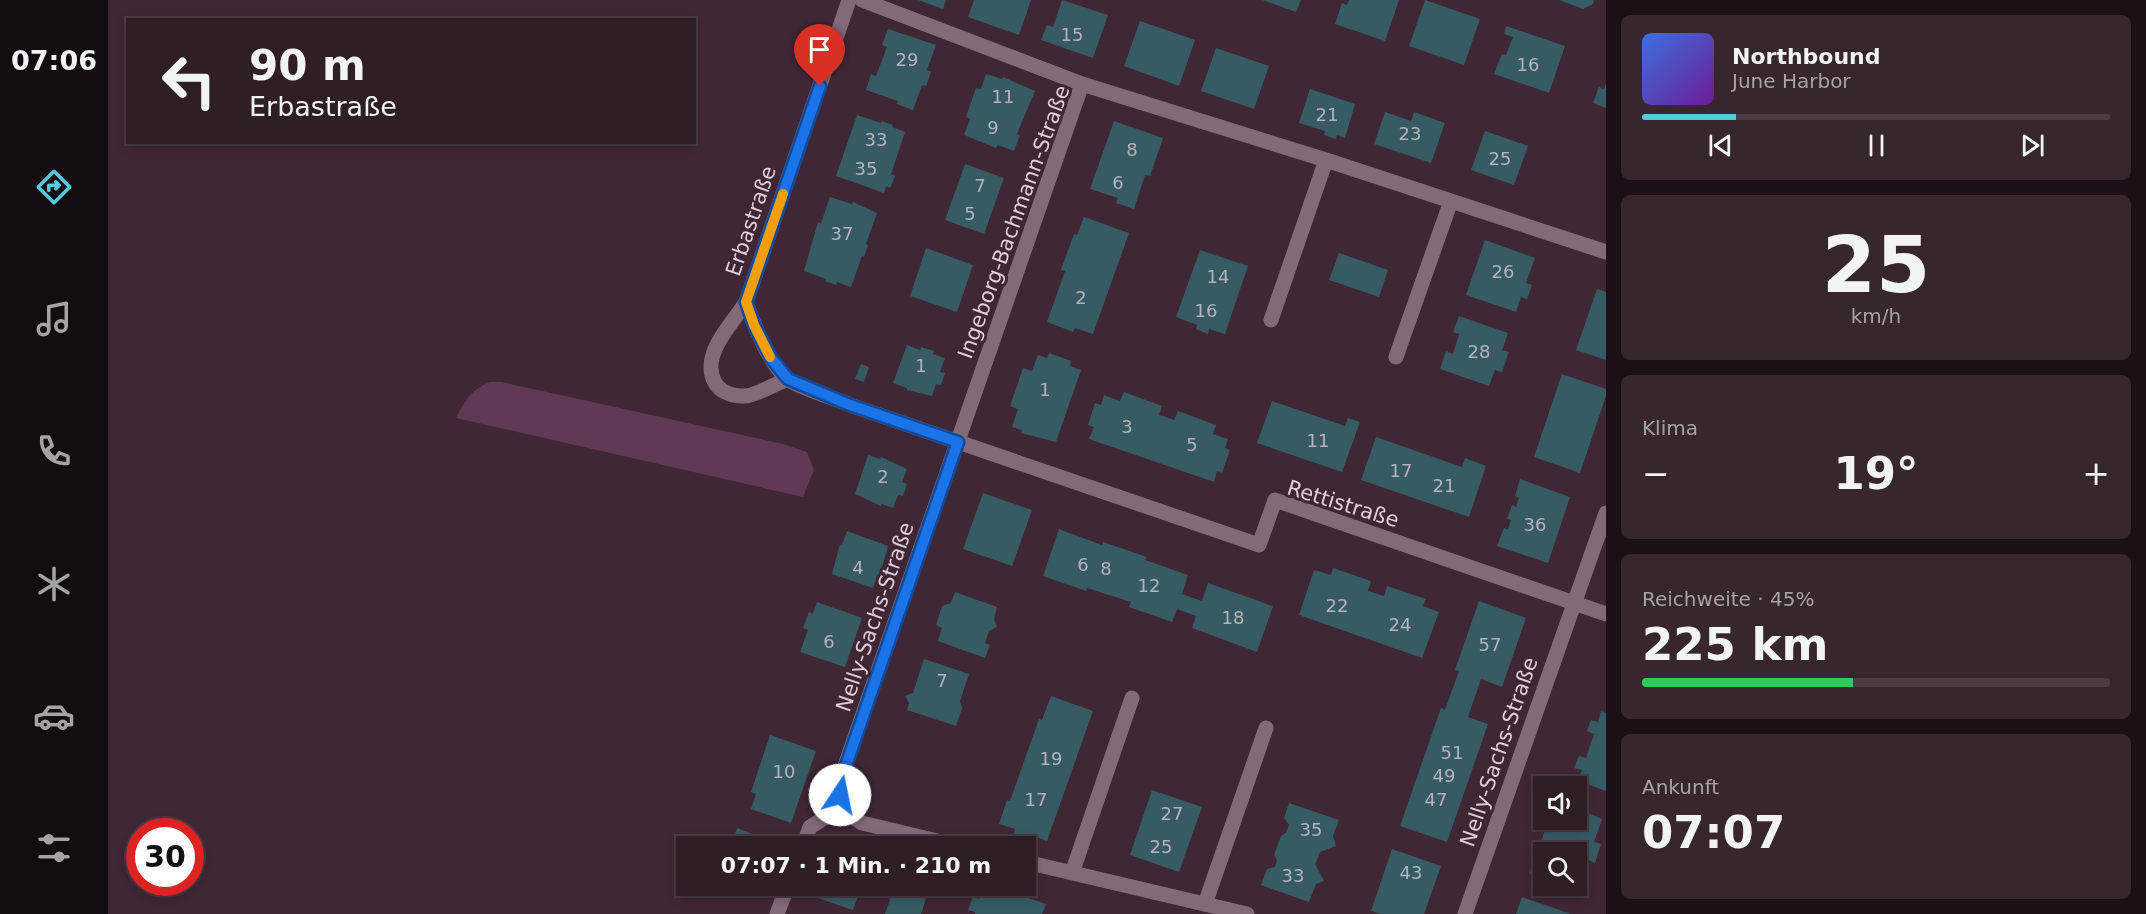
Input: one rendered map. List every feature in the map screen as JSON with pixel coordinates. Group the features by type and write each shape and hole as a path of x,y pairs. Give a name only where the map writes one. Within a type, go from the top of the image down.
{"street":[{"name":"Erbastraße","path":"849,0 746,302 754,325 771,358 788,379 850,405 958,442"},
{"path":"862,0 1082,84"},
{"name":"Ingeborg-Bachmann-Straße","path":"958,442 1082,84 1326,160 1606,252"},
{"path":"1271,320 1326,160"},
{"path":"1395,357 1451,201"},
{"path":"746,302 717,345 710,371 714,384 724,392 746,396 788,379"},
{"name":"Rettistraße","path":"958,442 1259,545 1275,500 1606,614"},
{"name":"Nelly-Sachs-Straße","path":"840,808 840,783 958,442"},
{"path":"1573,603 1606,513"},
{"name":"Nelly-Sachs-Straße","path":"1465,914 1573,603"},
{"path":"1072,873 1132,698"},
{"path":"1205,904 1266,728"},
{"path":"807,836 810,827 840,808 862,823 916,836"},
{"path":"1036,864 1247,914"},
{"path":"777,914 784,896"}],"shaded area":[{"path":"490,382 501,382 783,444 807,452 814,470 803,497 456,418 469,396"}],"building":[{"path":"918,0 946,0 943,9"},
{"path":"974,0 1031,0 1019,35 968,17"},
{"path":"1062,0 1108,15 1093,58 1041,40 1047,25 1053,27"},
{"path":"1262,0 1301,0 1296,12"},
{"path":"1349,0 1399,0 1385,41 1335,24 1342,3 1347,5"},
{"path":"1425,0 1480,19 1464,65 1409,46"},
{"path":"1559,0 1594,0 1593,4 1583,9"},
{"path":"1140,21 1195,40 1179,86 1124,66"},
{"path":"1506,26 1565,46 1549,93 1494,74 1502,54 1506,55 1513,37 1504,34"},
{"path":"888,29 936,45 927,70 931,72 926,86 922,85 913,110 897,104 898,101 866,90 871,74 876,76 887,47 882,45"},
{"path":"1216,48 1269,66 1254,109 1201,91"},
{"path":"986,74 1002,79 1003,77 1035,91 1017,134 1020,135 1014,151 998,145 996,148 964,135 970,119 966,117 976,88 981,89"},
{"path":"1606,83 1606,108 1593,103 1599,87 1604,89"},
{"path":"1310,89 1355,104 1345,138 1337,135 1336,139 1324,135 1325,131 1299,123"},
{"path":"1385,112 1411,121 1414,112 1445,123 1431,163 1374,144"},
{"path":"857,115 881,123 882,121 905,132 891,174 895,176 890,188 886,186 884,193 836,176"},
{"path":"1114,121 1163,138 1150,176 1145,175 1134,209 1116,203 1118,198 1090,189"},
{"path":"1485,131 1528,146 1514,185 1471,170"},
{"path":"965,164 1004,178 984,234 945,220"},
{"path":"830,197 852,204 853,202 877,213 864,257 862,256 851,287 837,282 836,285 804,271 818,222 821,223"},
{"path":"1084,217 1129,233 1093,334 1075,328 1073,332 1047,322 1065,271 1061,270 1074,234 1077,235"},
{"path":"1485,240 1535,258 1526,283 1532,285 1527,299 1521,297 1516,312 1466,295"},
{"path":"926,248 973,265 957,312 910,296"},
{"path":"1200,250 1248,266 1225,334 1209,329 1208,334 1196,329 1197,325 1176,317"},
{"path":"1339,253 1388,270 1379,297 1329,280"},
{"path":"1597,289 1606,292 1606,360 1576,350"},
{"path":"1459,316 1508,333 1502,350 1509,352 1502,372 1495,370 1489,386 1440,369 1446,351 1453,354 1459,334 1453,332"},
{"path":"907,345 920,350 921,347 934,351 933,354 945,358 940,372 945,373 941,385 936,384 932,396 907,390 893,383"},
{"path":"1049,353 1071,361 1070,366 1081,370 1056,442 1021,433 1022,430 1012,427 1018,409 1010,406 1023,368 1032,371 1038,355 1047,358"},
{"path":"861,364 869,367 864,382 855,379"},
{"path":"1562,374 1606,389 1606,396 1580,473 1534,457"},
{"path":"1124,392 1162,406 1159,415 1174,420 1178,411 1216,425 1213,434 1228,439 1225,448 1230,450 1222,473 1217,471 1214,482 1089,439 1094,427 1088,425 1095,403 1101,405 1104,395 1120,401"},
{"path":"1272,401 1345,426 1348,418 1360,422 1342,472 1257,443"},
{"path":"1376,437 1462,467 1465,458 1486,466 1469,517 1361,480"},
{"path":"868,455 880,459 881,457 907,469 902,482 907,484 903,496 898,495 893,508 882,504 881,506 855,494"},
{"path":"1520,479 1570,497 1548,563 1497,546 1504,528 1508,529 1511,520 1507,519 1512,505 1516,507 1519,498 1515,496"},
{"path":"983,493 1032,510 1012,566 963,549"},
{"path":"1059,529 1102,545 1103,542 1147,557 1145,560 1188,575 1182,594 1202,601 1208,583 1273,606 1257,652 1192,628 1196,616 1177,609 1172,622 1129,607 1131,602 1087,588 1086,591 1043,576"},
{"path":"847,531 888,546 880,575 878,574 873,588 832,574 840,544 842,545"},
{"path":"1333,568 1371,581 1368,591 1384,596 1387,586 1426,599 1423,606 1439,612 1422,658 1299,615 1314,570 1331,575"},
{"path":"955,592 997,607 994,619 997,627 989,631 985,643 990,645 985,658 938,641 942,628 936,625 942,606 951,603"},
{"path":"1479,601 1526,618 1502,687 1481,679 1468,717 1488,724 1447,842 1400,826 1441,708 1445,710 1459,671 1455,670"},
{"path":"817,602 862,618 845,667 800,652 808,630 803,628 809,612 813,614"},
{"path":"924,659 969,674 960,701 962,708 956,726 907,710 909,703 905,696 913,693"},
{"path":"1051,696 1093,711 1047,841 1031,835 1016,836 1013,835 1015,829 999,824 1007,800 1010,801 1039,719 1042,720"},
{"path":"1601,711 1606,713 1606,791 1587,784 1587,776 1580,776 1582,770 1574,768 1579,756 1586,758 1594,734 1587,731 1591,720 1598,722"},
{"path":"770,735 816,751 791,823 751,809 756,794 751,792"},
{"path":"1152,790 1202,807 1179,872 1130,855"},
{"path":"1289,803 1339,820 1333,836 1336,846 1320,852 1315,864 1324,881 1316,884 1309,902 1261,885 1267,869 1275,867 1277,860 1274,855 1281,836 1286,833 1289,825 1284,818"},
{"path":"1587,813 1602,819 1594,842 1601,844 1595,863 1588,860 1587,863 1587,842 1541,842 1545,830 1587,830"},
{"path":"737,828 757,836 735,836"},
{"path":"1392,849 1441,866 1424,914 1381,914 1371,911"},
{"path":"812,896 858,896 853,910"},
{"path":"888,896 927,896 921,914 885,914 890,900"},
{"path":"973,896 979,899 980,896 1023,896 1046,904 1042,914 975,914 968,910"},
{"path":"1522,897 1571,914 1516,914"}],"slow traffic":[{"path":"770,357 754,325 746,302 783,194"}],"route":[{"path":"820,86 746,302 754,325 771,358 788,379 850,405 958,442 840,783 840,795"}]}
